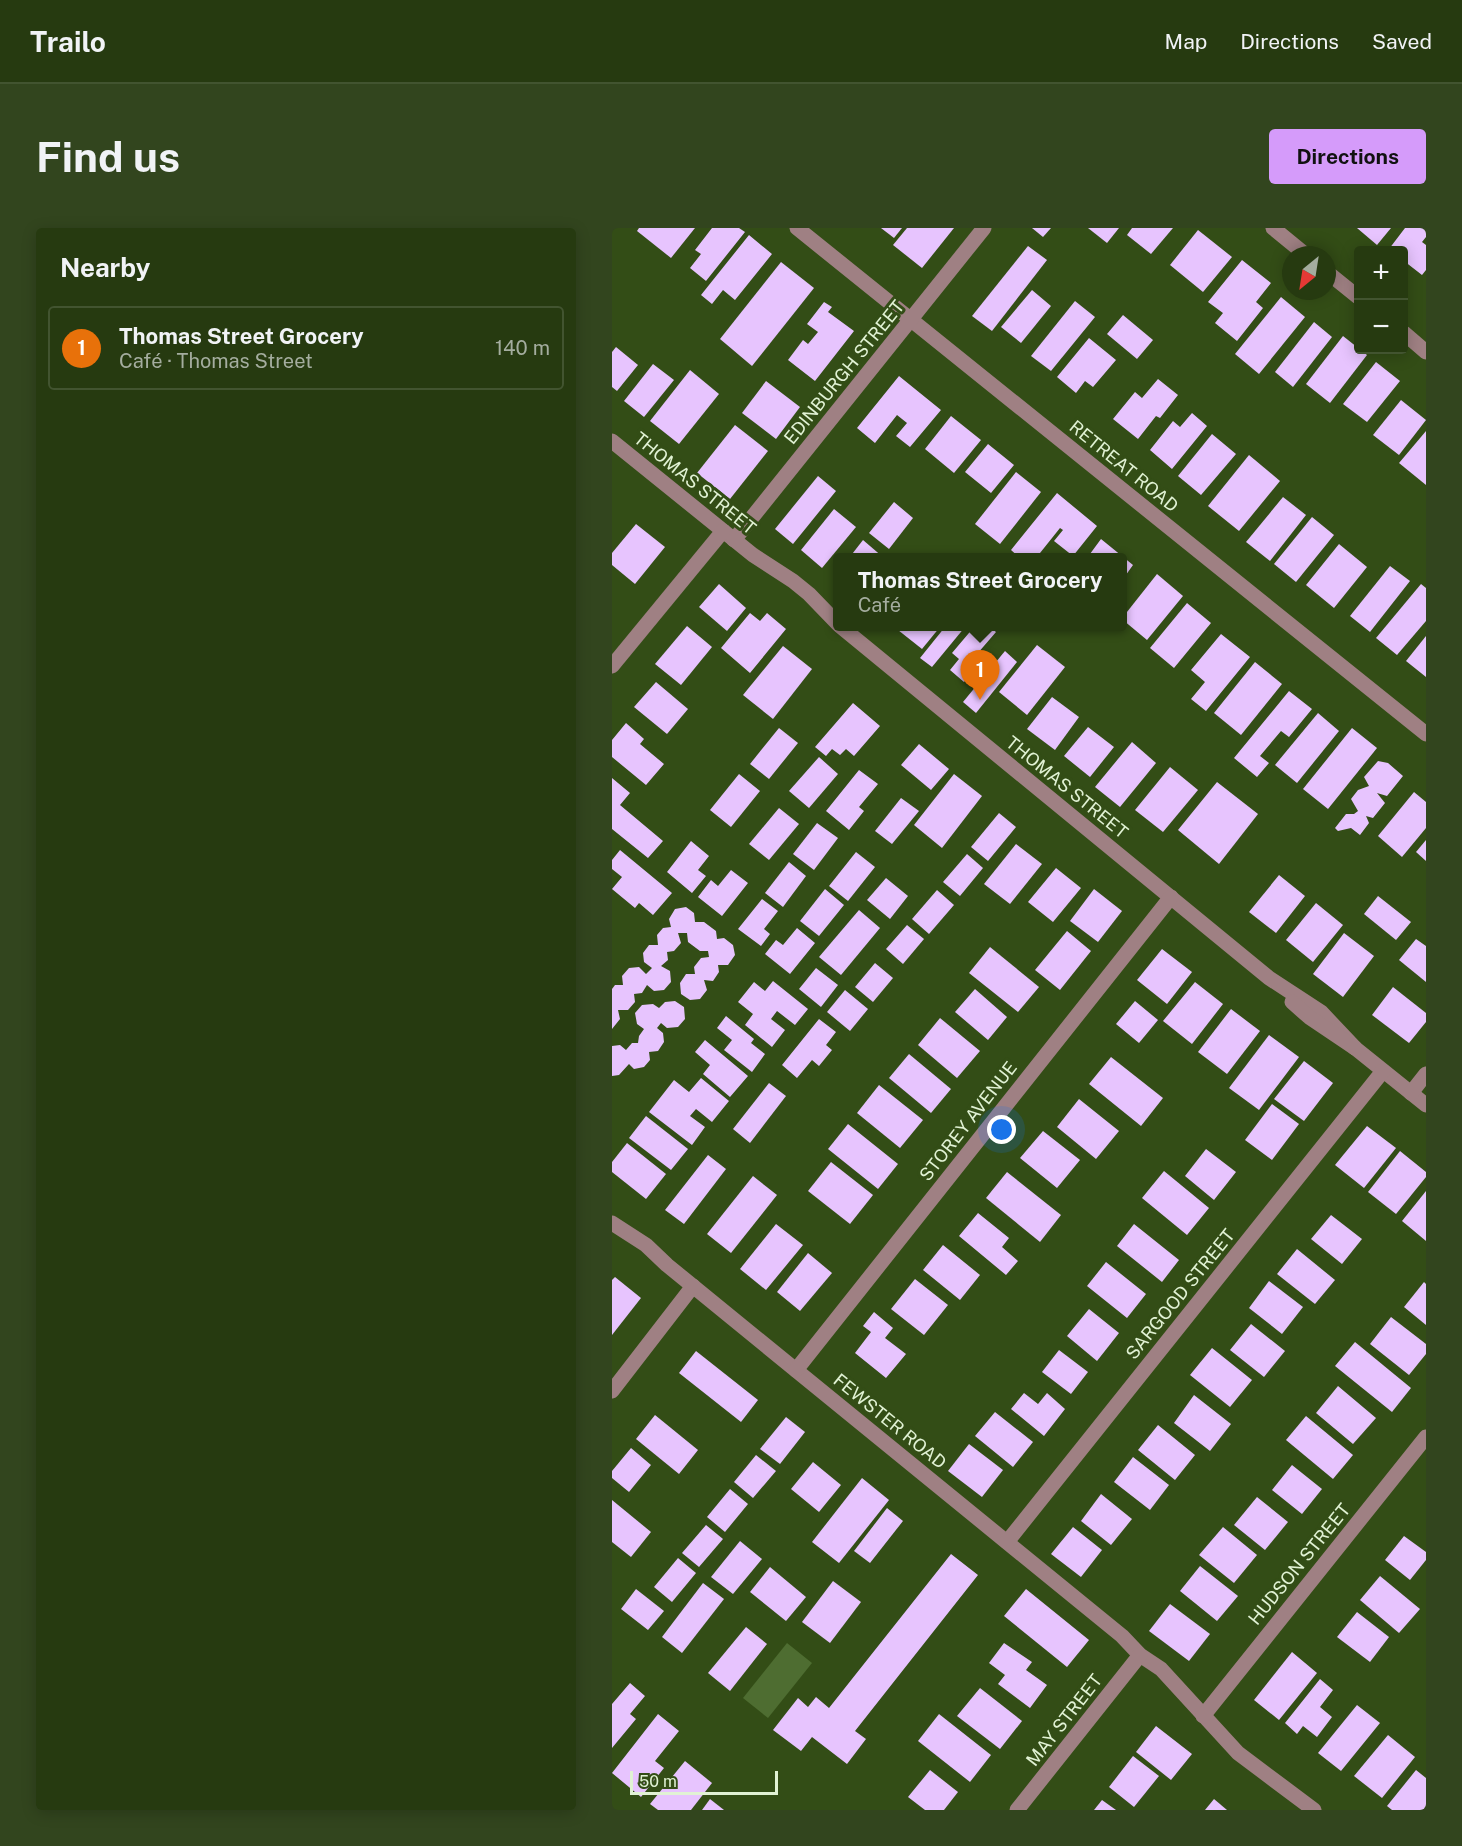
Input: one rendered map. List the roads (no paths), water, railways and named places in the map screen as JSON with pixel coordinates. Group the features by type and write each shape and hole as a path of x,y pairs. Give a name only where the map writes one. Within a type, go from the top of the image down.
{"street":[{"name":"RETREAT ROAD","path":"797,228 1426,734"},
{"name":"EDINBURGH STREET","path":"612,666 728,535 911,320 984,228"},
{"path":"1273,228 1295,246"},
{"path":"1336,279 1354,293"},
{"path":"1408,336 1426,352"},
{"name":"THOMAS STREET","path":"612,441 753,555 793,580 833,620"},
{"name":"THOMAS STREET","path":"845,631 1269,978 1298,1009 1355,1048 1426,1105"},
{"name":"STOREY AVENUE","path":"796,1370 1171,897"},
{"name":"SARGOOD STREET","path":"1007,1542 1383,1071"},
{"path":"1411,1093 1426,1074"},
{"name":"FEWSTER ROAD","path":"612,1223 646,1245 667,1265 1122,1636 1140,1655 1161,1669 1245,1758 1314,1810"},
{"path":"612,1391 693,1286"},
{"name":"HUDSON STREET","path":"1203,1716 1426,1437"},
{"name":"MAY STREET","path":"1017,1810 1140,1655"}],"place":[{"name":"Thomas Street Grocery","path":"980,700"}]}
